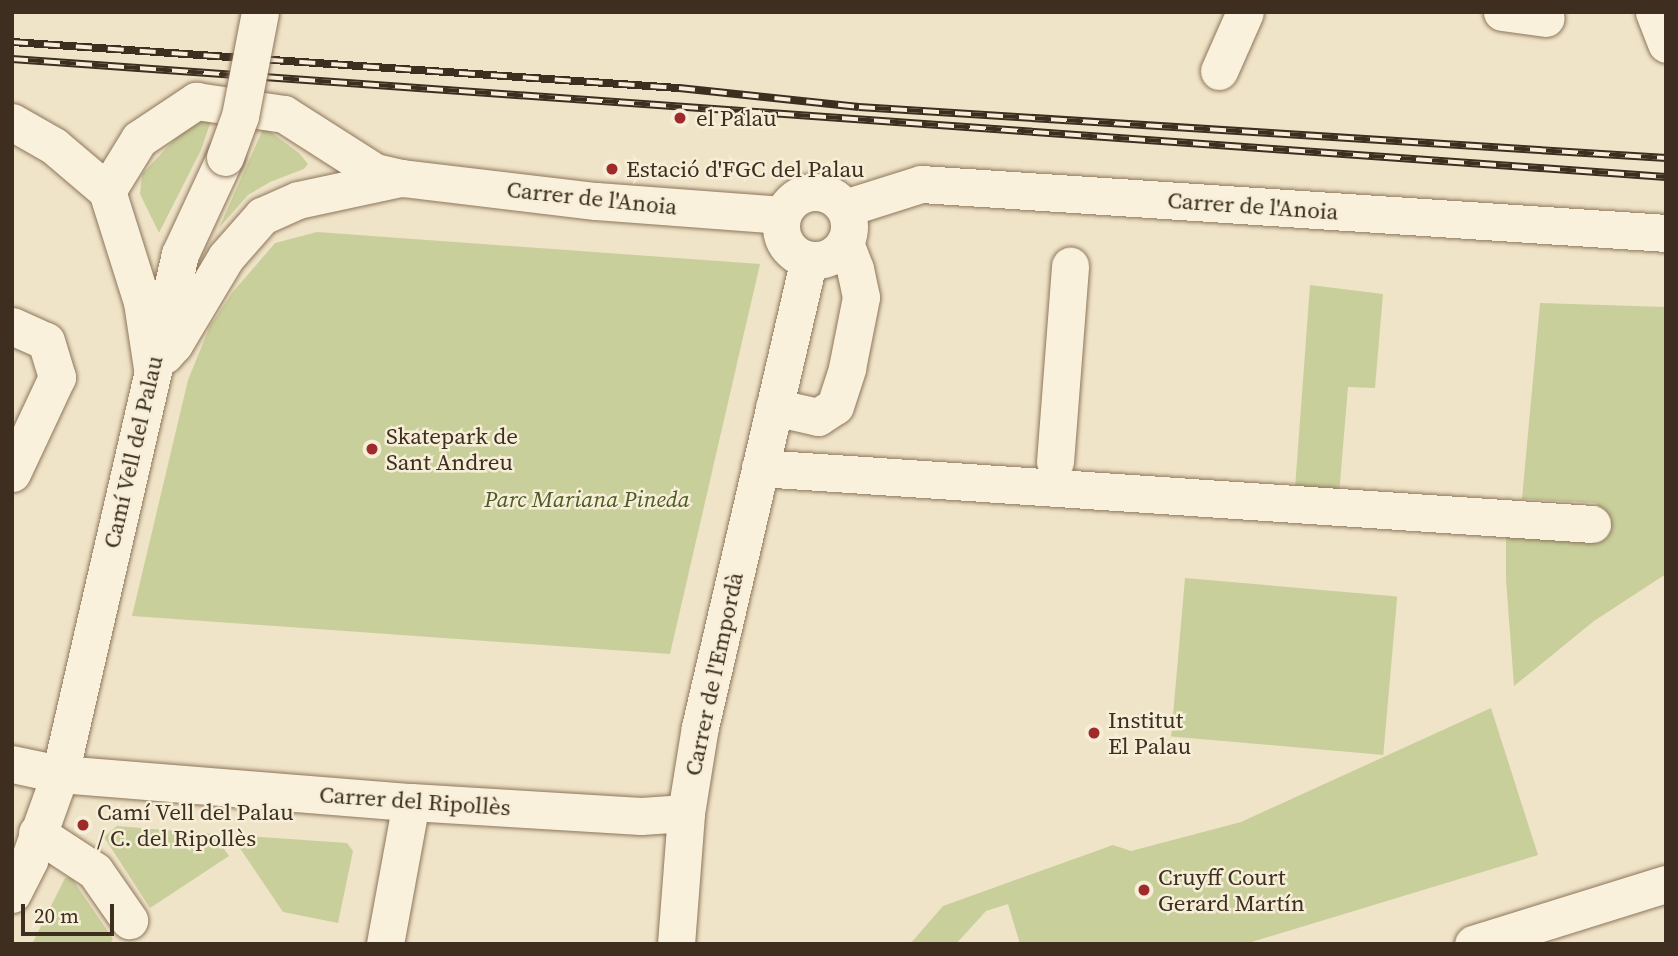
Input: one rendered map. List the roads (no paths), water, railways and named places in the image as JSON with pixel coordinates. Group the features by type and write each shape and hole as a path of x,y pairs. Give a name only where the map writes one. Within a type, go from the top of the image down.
{"street":[{"name":"Camí Vell del Palau","path":"12,894 29,860 60,774 180,254 225,158 240,116 260,12"},
{"path":"1219,71 1245,12"},
{"path":"1502,12 1546,18"},
{"path":"1654,12 1666,44"},
{"name":"Carrer de l'Anoia","path":"107,191 139,139 196,102 285,114 375,172 596,201 782,215"},
{"path":"12,122 54,146 107,191 142,302 152,368"},
{"name":"Carrer de l'Anoia","path":"152,368 174,344 226,257 262,216 298,200 402,177"},
{"name":"Carrer de l'Anoia","path":"845,225 921,184 1666,233"},
{"path":"774,407 818,417 835,406 847,368 861,298 845,225 830,194 813,191 796,197 782,215 780,228 789,250 809,260 832,256 845,225"},
{"name":"Carrer de l'Empordà","path":"676,944 686,813 719,639 809,260"},
{"path":"1055,462 1070,266"},
{"path":"12,326 46,341 57,377 12,473"},
{"path":"760,468 1592,523"},
{"name":"Carrer del Ripollès","path":"12,764 60,774 411,802 641,816 686,813"},
{"path":"385,944 411,802"},
{"path":"37,832 95,872 129,920"},
{"path":"1472,944 1666,884"}],"railway":[{"path":"12,42 679,88 859,107 1666,158"},
{"path":"12,59 1666,177"}],"place":[{"name":"el Palau","path":"680,118"},
{"name":"Estació d'FGC del Palau","path":"612,169"},
{"name":"Skatepark de Sant Andreu","path":"372,449"},
{"name":"Institut El Palau","path":"1094,733"},
{"name":"Camí Vell del Palau / C. del Ripollès","path":"83,825"},
{"name":"Cruyff Court Gerard Martín","path":"1144,890"}],"park label":[{"name":"Parc Mariana Pineda","path":"587,499"}]}
